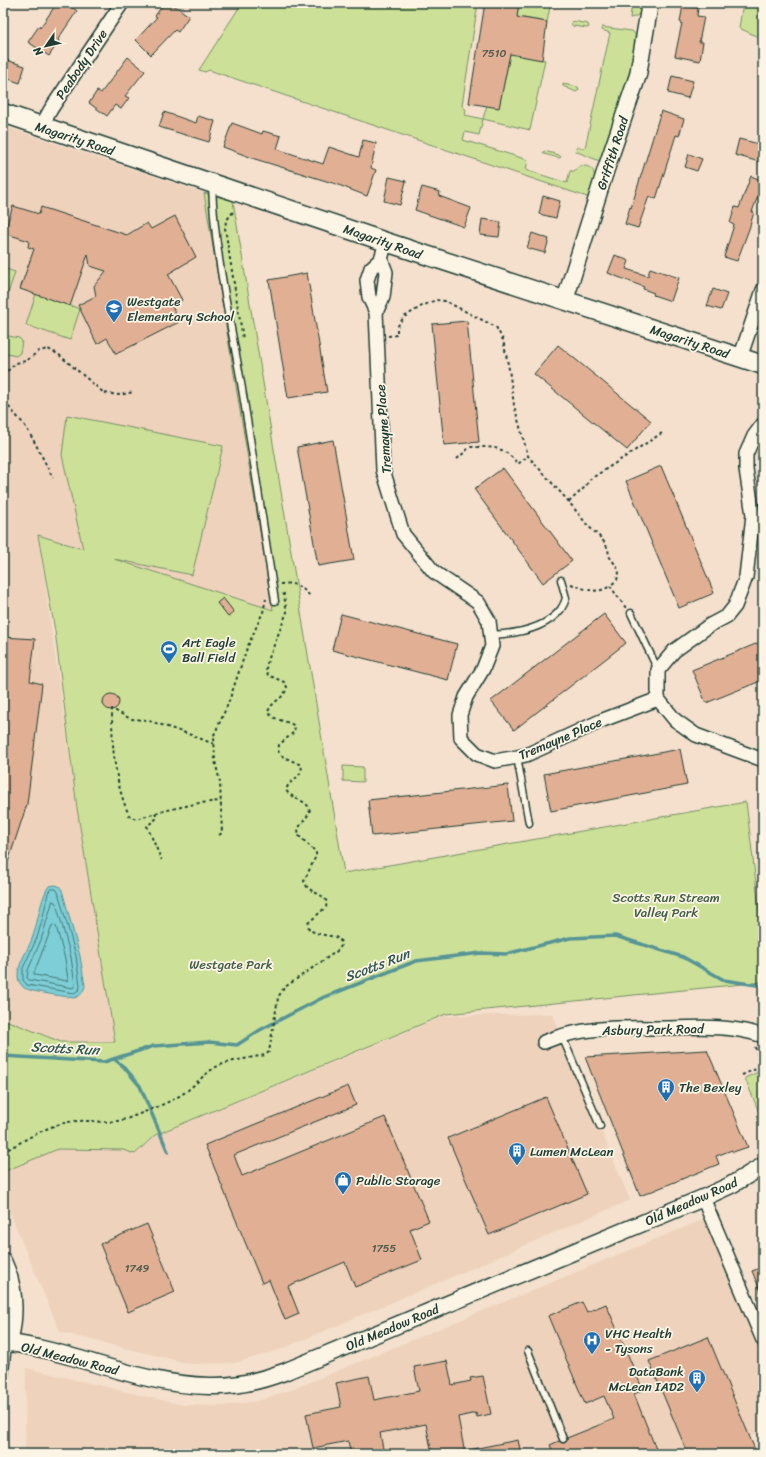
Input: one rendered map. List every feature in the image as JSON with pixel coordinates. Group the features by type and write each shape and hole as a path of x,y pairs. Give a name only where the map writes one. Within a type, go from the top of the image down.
{"main road":[{"name":"Magarity Road","path":"3,113 386,242 763,365"}],"street":[{"name":"Peabody Drive","path":"41,127 50,109 122,3"},
{"name":"Griffith Road","path":"565,300 606,168 638,75 650,3"},
{"name":"Tremayne Place","path":"386,242 381,259 371,268 367,280 369,297 376,312 383,470 403,534 434,572 478,602 489,621 492,646 483,669 466,697 460,715 461,738 477,754 495,761 517,757 538,750 603,720 658,699"},
{"name":"Tremayne Place","path":"376,312 383,297 386,272 381,259"},
{"path":"740,358 763,290"},
{"path":"763,424 754,436 746,454 746,469 753,515 746,577 735,606 726,616 710,625 674,651 658,670 658,699 675,720 696,735 763,760"},
{"name":"Asbury Park Road","path":"544,1042 562,1035 585,1030 619,1028 736,1028 763,1036"},
{"name":"Old Meadow Road","path":"6,1342 41,1349 137,1375 186,1385 210,1387 228,1386 259,1380 284,1372 703,1198 731,1185 763,1166"},
{"path":"703,1198 763,1340"},
{"path":"3,1261 10,1281 14,1303 13,1324 6,1342"}],"lane":[{"path":"212,183 213,211 222,274 245,404 275,600"},
{"path":"491,635 515,633 546,622 560,610 566,598 561,580"},
{"path":"631,613 658,670"},
{"path":"517,757 529,823"},
{"path":"562,1035 600,1126"},
{"path":"4,1382 6,1342"},
{"path":"528,1351 563,1439"}],"path":[{"path":"378,338 397,335 397,327 404,317 422,306 436,300 446,301 496,327 503,340 514,405 528,456 588,526 605,543 609,556 617,567 619,573 617,580 610,586 604,590 596,592 561,580"},
{"path":"3,375 16,363 26,361 39,351 48,349 58,354 104,393 119,395 134,392"},
{"path":"3,396 11,411 24,425 36,444 53,478"},
{"path":"568,502 586,486 588,480 662,433"},
{"path":"457,459 470,447 494,447 510,454 518,464 528,456"},
{"path":"273,585 288,583 302,587 310,596"},
{"path":"3,1152 43,1131 60,1124 78,1121 97,1123 117,1122 132,1117 171,1101 220,1065 265,1055 269,1052 278,998 281,992 285,987 337,951 341,946 340,939 313,933 309,929 308,923 326,907 327,902 324,896 311,891 305,886 304,881 316,856 316,852 299,836 298,829 310,809 308,805 288,794 286,790 288,785 300,775 302,770 301,765 282,756 278,751 279,745 294,732 295,726 288,721 271,717 268,712 270,706 283,696 287,687 284,682 268,675 266,669 287,612 282,584"},
{"path":"610,586 624,607 631,613"},
{"path":"219,835 222,832 220,782 215,761 214,735 228,704 266,599 285,599"},
{"path":"214,744 147,720 130,719 112,710 112,743 115,768 120,789 130,817 137,819 199,802 220,801"},
{"path":"155,813 157,818 147,826 162,859"},
{"path":"742,1075 763,1066 755,1047"}],"shaded area":[{"name":"Westgate Elementary School","path":"3,126 204,193 273,611 38,535 77,809 115,1045 62,1045 24,1039 3,1011"},
{"path":"552,1014 630,1200 279,1350 235,1363 190,1364 60,1332 3,1196 3,1143 129,1125 134,1155 154,1136 445,1016"},
{"path":"712,1216 763,1339 763,1431 707,1454 25,1454 26,1368 182,1405 223,1406 257,1401 291,1390"}],"green space":[{"path":"242,3 478,3 462,105 466,110 465,115 483,119 479,135 465,132 463,140 528,160 526,170 567,183 570,171 574,171 580,166 587,166 594,172 594,183 590,198 209,70 205,72 199,70"},
{"path":"519,3 563,3 550,7 547,22 524,18 516,23"},
{"path":"632,3 641,3 641,9 638,15 630,18"},
{"path":"743,3 763,3 763,39 739,28"},
{"path":"573,21 588,24 589,27 573,26 571,24"},
{"path":"602,27 632,31 637,40 636,51 602,162 575,151 577,147 585,148 610,33 602,30"},
{"path":"511,49 522,56 545,60 530,130 483,119 487,105 499,107"},
{"path":"563,84 578,87 579,90 576,92 563,86"},
{"path":"544,151 559,155 561,157 559,158 544,154"},
{"path":"204,193 233,201 344,873 746,802 763,941 763,982 446,1014 155,1135 135,1154 123,1150 58,1149 3,1172 3,1019 61,1042 115,1042 77,808 55,631 38,535 83,549 62,455 67,415 223,446 192,575 114,559 273,610"},
{"path":"3,268 15,272 3,309"},
{"path":"36,294 80,309 70,340 26,325"},
{"path":"3,335 19,338 22,341 20,353 16,356 3,353"},
{"path":"343,766 363,767 363,782 343,781"},
{"path":"763,1070 763,1122 745,1078"}],"water":[{"path":"49,886 59,886 62,890 80,956 85,986 83,992 74,998 26,989 21,985 18,977 18,971 33,936 46,890"}],"building":[{"path":"57,3 66,3 77,11 58,39 59,41 49,56 28,42 39,26 40,28"},
{"path":"164,3 171,3 189,16 178,32 175,30 151,55 136,40 157,17 155,16"},
{"path":"485,3 519,3 517,17 547,22 542,60 510,54 499,108 469,103"},
{"path":"683,5 698,8 697,16 704,17 699,42 703,42 700,61 675,56 682,23 680,22"},
{"path":"128,57 145,71 125,96 129,98 121,109 115,105 107,116 89,103 97,91 101,93"},
{"path":"3,59 25,66 20,83 3,77"},
{"path":"672,76 693,81 688,98 668,93"},
{"path":"661,111 684,119 679,136 676,135 656,199 649,196 638,228 625,224"},
{"path":"164,112 196,123 198,116 215,121 209,142 159,127"},
{"path":"232,123 262,134 263,131 281,136 277,149 323,164 329,147 359,157 363,140 376,143 371,168 376,170 367,196 336,184 255,159 223,147"},
{"path":"739,139 763,145 763,163 735,155"},
{"path":"689,154 702,159 697,171 685,167"},
{"path":"751,176 763,182 752,212 754,212 749,229 737,261 724,257 734,225 730,223 735,207 739,208"},
{"path":"389,177 406,181 400,205 384,201"},
{"path":"422,187 440,192 439,196 471,208 464,227 415,210"},
{"path":"543,196 560,201 556,218 539,214"},
{"path":"13,206 39,214 41,207 127,235 147,223 151,229 175,216 196,257 168,274 182,300 172,306 179,322 116,354 107,338 97,344 78,305 96,296 94,286 106,271 90,266 88,254 70,306 20,289 34,249 28,247 29,241 4,233"},
{"path":"482,219 501,222 499,237 480,235"},
{"path":"532,233 549,239 545,253 527,248"},
{"path":"615,255 629,261 626,269 648,276 650,268 679,278 671,301 653,295 654,293 643,289 644,287 608,273"},
{"path":"307,273 327,392 288,398 269,280"},
{"path":"713,289 727,294 721,310 707,306"},
{"path":"467,321 479,442 444,445 432,324"},
{"path":"558,345 651,421 627,450 534,374"},
{"path":"333,440 354,560 318,566 297,447"},
{"path":"661,466 714,593 679,608 626,481"},
{"path":"503,468 572,561 543,583 474,489"},
{"path":"223,598 234,612 228,617 217,603"},
{"path":"341,614 457,644 448,680 332,650"},
{"path":"604,614 626,643 514,730 491,701"},
{"path":"3,637 35,639 30,681 42,684 27,804 5,871 3,871"},
{"path":"763,641 763,680 706,703 692,670"},
{"path":"111,694 118,699 119,702 114,709 111,710 104,705 103,702 108,695"},
{"path":"680,749 687,785 551,811 544,774"},
{"path":"508,785 512,821 372,836 368,800"},
{"name":"The Bexley","path":"707,1050 748,1147 733,1152 732,1150 716,1156 719,1164 640,1196 585,1057"},
{"name":"Public Storage","path":"348,1086 356,1105 234,1155 242,1176 385,1117 429,1221 410,1229 422,1260 355,1287 345,1262 288,1286 299,1314 285,1320 269,1280 262,1283 205,1145"},
{"name":"Lumen McLean","path":"546,1097 587,1194 489,1235 448,1138"},
{"path":"147,1224 175,1292 128,1312 100,1244"},
{"path":"763,1267 763,1297 752,1271"},
{"path":"582,1302 587,1312 606,1304 643,1390 634,1394 658,1454 554,1454 550,1445 559,1441 564,1443 567,1441 567,1438 614,1419 604,1396 585,1404 548,1316"},
{"name":"DataBank McLean IAD2","path":"708,1337 757,1454 688,1454 649,1361"},
{"path":"447,1361 452,1385 471,1381 470,1378 483,1376 491,1414 477,1417 476,1413 458,1417 465,1454 432,1454 426,1424 380,1433 384,1454 351,1454 348,1441 313,1448 306,1414 341,1407 336,1383 369,1376 374,1400 419,1391 414,1367"},
{"path":"518,1440 521,1454 469,1454 468,1450"}],"waterway":[{"name":"Scotts Run","path":"3,1056 104,1062 154,1046 209,1042 237,1045 260,1030 322,998 416,961 481,953 506,954 570,938 615,936 683,957 724,980 763,986"},
{"path":"114,1059 124,1067 140,1086 168,1152"}],"place":[{"name":"Westgate Elementary School","path":"114,323"},
{"name":"Art Eagle Ball Field","path":"169,664"},
{"name":"The Bexley","path":"666,1102"},
{"name":"Lumen McLean","path":"517,1166"},
{"name":"Public Storage","path":"343,1195"},
{"name":"VHC Health - Tysons","path":"592,1355"},
{"name":"DataBank McLean IAD2","path":"697,1393"}],"park label":[{"name":"Scotts Run Stream Valley Park","path":"666,904"},
{"name":"Westgate Park","path":"231,964"}]}
